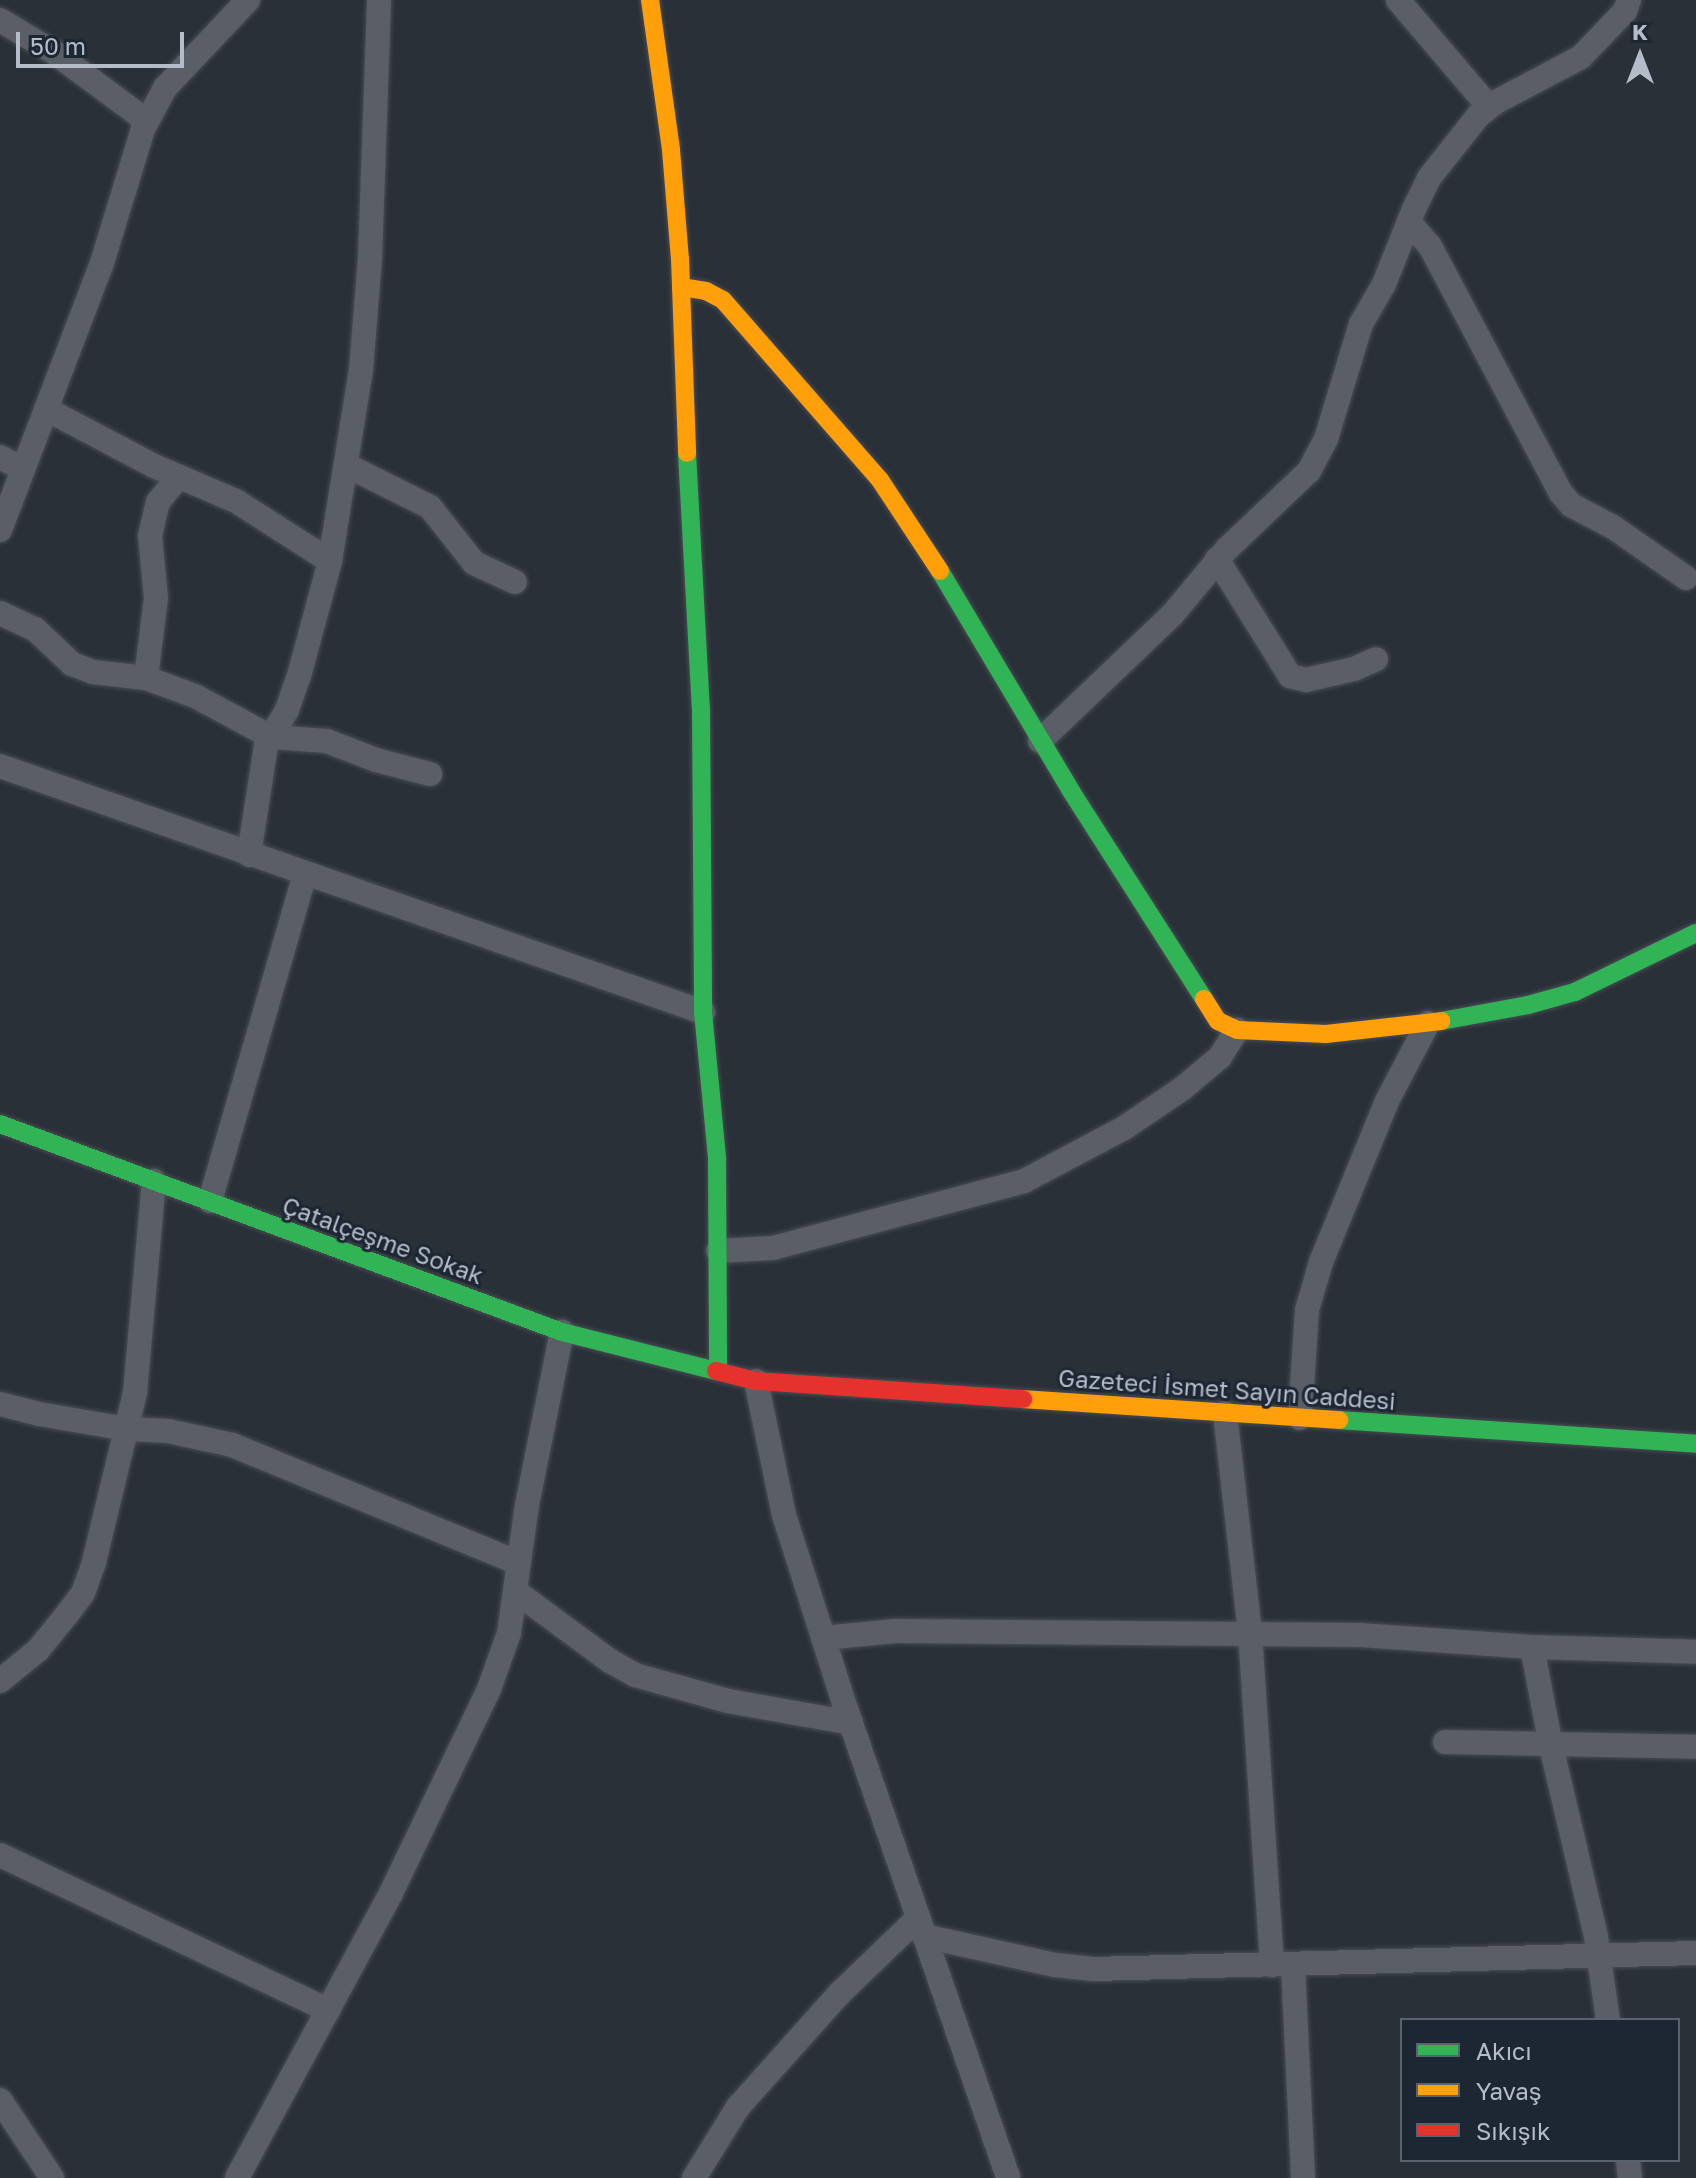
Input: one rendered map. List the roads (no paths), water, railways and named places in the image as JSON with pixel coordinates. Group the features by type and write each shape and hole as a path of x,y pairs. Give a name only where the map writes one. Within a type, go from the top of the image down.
{"street":[{"path":"0,530 102,263 147,121 165,88 248,0"},
{"path":"249,855 258,788 271,737 287,710 299,676 330,561 361,370 370,259 379,0"},
{"path":"650,0 671,150 681,287 685,426 701,708 703,1012 717,1158 718,1371"},
{"path":"1398,0 1489,107"},
{"path":"1040,741 1172,615 1217,559 1309,471 1326,439 1361,324 1384,284 1429,178 1478,116 1581,57 1625,11 1629,0"},
{"path":"0,20 55,53 147,121"},
{"path":"1409,222 1430,246 1561,493 1571,505 1613,527 1686,578"},
{"path":"681,287 706,291 723,300 880,480 937,566 1040,741 1218,1021 1237,1030 1326,1034 1428,1023 1528,1005 1575,992 1696,933"},
{"path":"46,409 236,501 330,561"},
{"path":"0,457 23,469"},
{"path":"346,465 430,507 474,563 515,582"},
{"path":"146,678 156,598 150,536 158,502 179,476"},
{"path":"1217,559 1290,676 1306,680 1354,669 1376,659"},
{"path":"0,613 35,629 72,664 93,672 146,678 195,696 271,737 327,741 376,760 430,774"},
{"path":"0,766 703,1012"},
{"path":"210,1201 305,874"},
{"path":"1300,1418 1307,1310 1321,1262 1387,1101 1428,1023"},
{"path":"718,1251 773,1248 1024,1181 1124,1128 1183,1088 1220,1057 1237,1030"},
{"name":"Çatalçeşme Sokak","path":"0,1124 562,1332 756,1381"},
{"path":"0,1681 38,1650 83,1593 94,1562 135,1393 154,1181"},
{"path":"237,2178 390,1895 489,1689 509,1633 562,1332"},
{"path":"756,1381 784,1515 851,1723 1008,2178"},
{"name":"Gazeteci İsmet Sayın Caddesi","path":"756,1381 1696,1444"},
{"path":"0,1404 127,1429 168,1431 232,1445 519,1563"},
{"path":"1225,1413 1250,1633 1303,2178"},
{"path":"515,1591 610,1661 635,1675 728,1701 851,1723"},
{"path":"823,1638 896,1631 1250,1633 1360,1635 1532,1647 1696,1652"},
{"path":"1532,1647 1551,1746 1599,1955 1608,2018"},
{"path":"1445,1742 1696,1747"},
{"path":"0,1855 328,2010"},
{"path":"921,1927 1055,1965 1093,1969 1696,1953"},
{"path":"694,2178 738,2107 840,1993 921,1927"},
{"path":"0,2100 52,2178"}]}
